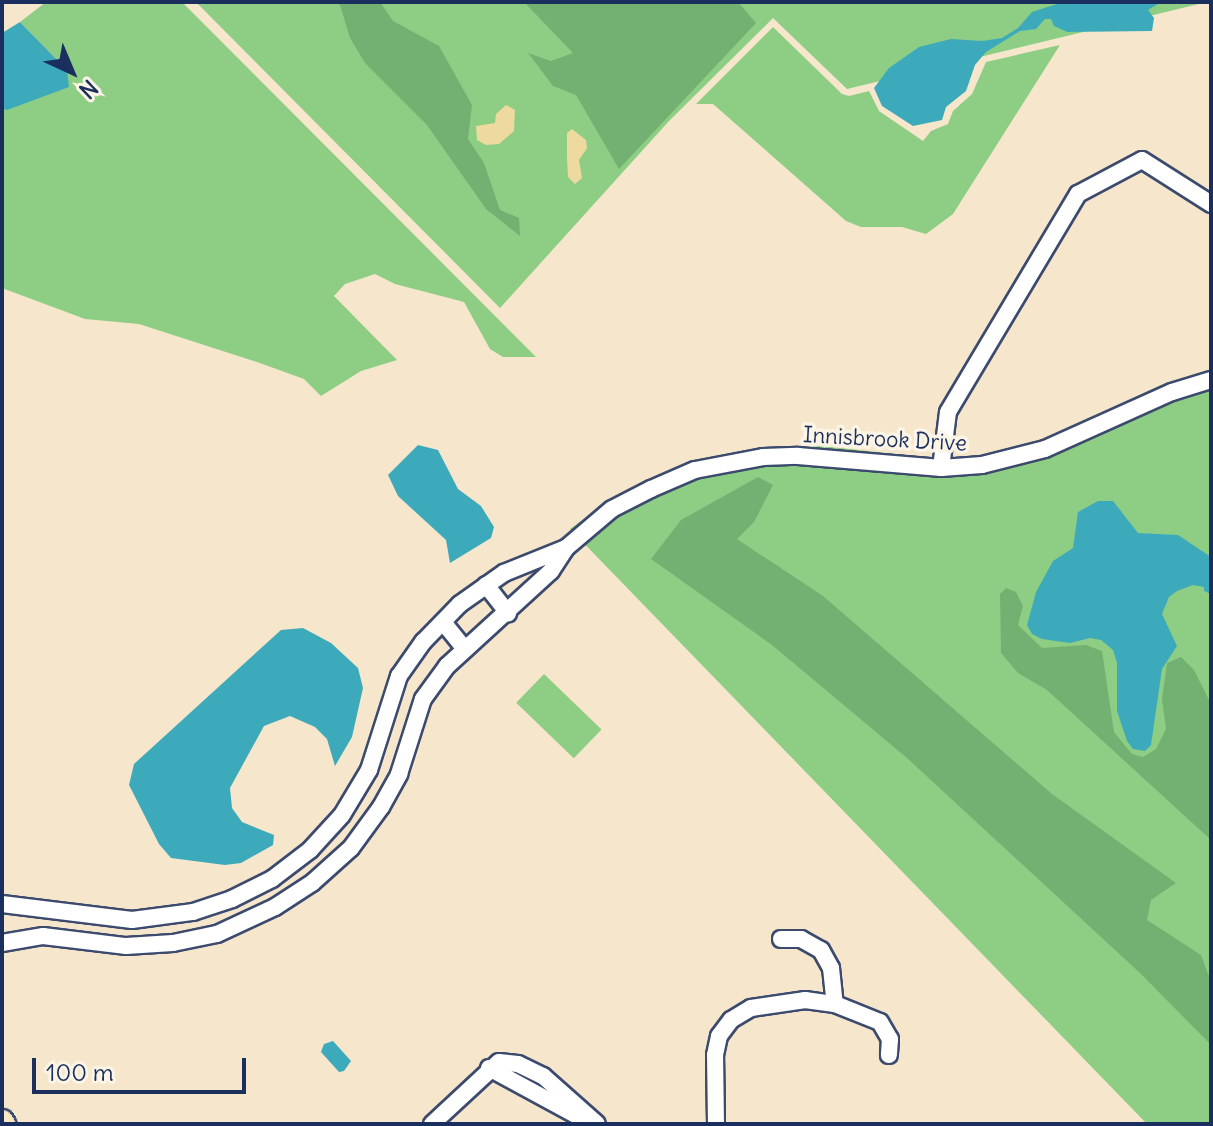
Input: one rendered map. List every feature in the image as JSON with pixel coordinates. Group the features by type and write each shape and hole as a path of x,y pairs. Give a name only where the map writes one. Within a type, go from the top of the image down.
{"street":[{"path":"941,468 948,412 1078,194 1142,160 1211,204"},
{"name":"Innisbrook Drive","path":"2,943 43,936 126,946 173,943 217,934 275,907 312,883 351,848 381,807 399,774 423,699 447,666 508,613 551,571 566,548 612,509 695,470 763,457 798,456 941,468 982,465 1045,449 1172,392 1211,380"},
{"name":"Innisbrook Drive","path":"2,904 132,920 193,912 232,899 272,879 310,850 342,815 369,770 399,676 443,622 504,573 566,548"},
{"path":"486,585 508,613"},
{"path":"443,622 465,649"},
{"path":"781,939 801,939 821,950 831,968 835,1004"},
{"path":"716,1124 715,1055 719,1036 731,1020 751,1008 789,1001 835,1004 880,1022 890,1039 889,1055"},
{"path":"432,1124 494,1065 555,1107 596,1124"}],"green space":[{"path":"46,2 182,2 536,357 503,357 490,349 464,302 395,284 375,274 345,284 334,296 397,360 361,371 321,396 304,379 257,362 139,324 85,319 2,288 2,109 7,110 67,70 20,22"},
{"path":"196,2 1207,2 847,89 773,18 669,121 500,308"},
{"path":"334,2 380,2 393,21 439,46 472,105 468,139 484,163 500,210 519,218 520,236 486,209 427,125 365,63 350,38 340,5"},
{"path":"524,2 738,2 756,23 619,169 576,95 553,86 528,53 551,61 573,53"},
{"path":"773,27 842,94 849,96 869,91 879,111 923,141 931,131 948,124 953,111 972,94 986,62 1060,45 953,214 926,234 902,227 861,227 846,221 713,104 696,104"},
{"path":"1211,369 1211,1124 1147,1124 570,529 607,502 649,479 695,461 742,451 822,446 923,457 970,458 1027,447 1163,384"},
{"path":"758,477 773,485 754,522 737,539 823,596 1052,794 1176,883 1151,900 1147,920 1201,955 1211,982 1211,1045 1141,974 907,758 772,645 651,559 681,520"},
{"path":"1006,588 1016,592 1023,606 1018,625 1042,648 1086,645 1102,651 1114,732 1132,754 1143,757 1156,749 1166,729 1162,699 1167,663 1181,657 1194,670 1211,704 1211,840 1047,690 1018,673 1001,653 1000,594"},
{"path":"544,674 602,730 574,758 516,703"}],"sand":[{"path":"506,105 515,110 514,131 499,144 486,145 477,140 476,126 495,123 496,114"},
{"path":"572,129 586,140 587,148 579,160 582,178 575,184 568,177 567,133"}],"water":[{"path":"1063,2 1161,2 1148,10 1154,18 1152,31 1067,32 1054,26 1051,19 1045,19 1036,29 1020,31 986,52 975,65 966,91 946,107 942,120 913,126 882,106 874,88 889,68 919,47 951,39 982,41 1002,38 1018,28 1032,12"},
{"path":"20,22 67,70 69,87 7,110 2,109 2,33"},
{"path":"418,445 438,450 458,489 481,506 494,527 491,538 450,563 446,540 398,496 388,475"},
{"path":"1098,501 1113,501 1138,533 1178,535 1211,557 1211,594 1204,591 1204,587 1193,585 1177,591 1169,597 1162,614 1177,646 1162,669 1151,745 1145,751 1133,749 1127,741 1117,711 1117,663 1113,650 1101,640 1090,638 1070,643 1042,639 1032,634 1027,625 1036,592 1053,561 1073,548 1078,512"},
{"path":"303,628 331,643 358,668 363,688 352,737 335,766 327,739 315,727 290,716 264,726 230,788 232,808 242,822 274,835 273,845 241,863 225,865 171,858 159,844 129,785 134,764 281,630"},
{"path":"333,1041 351,1061 344,1071 339,1072 321,1052 324,1044"}]}
